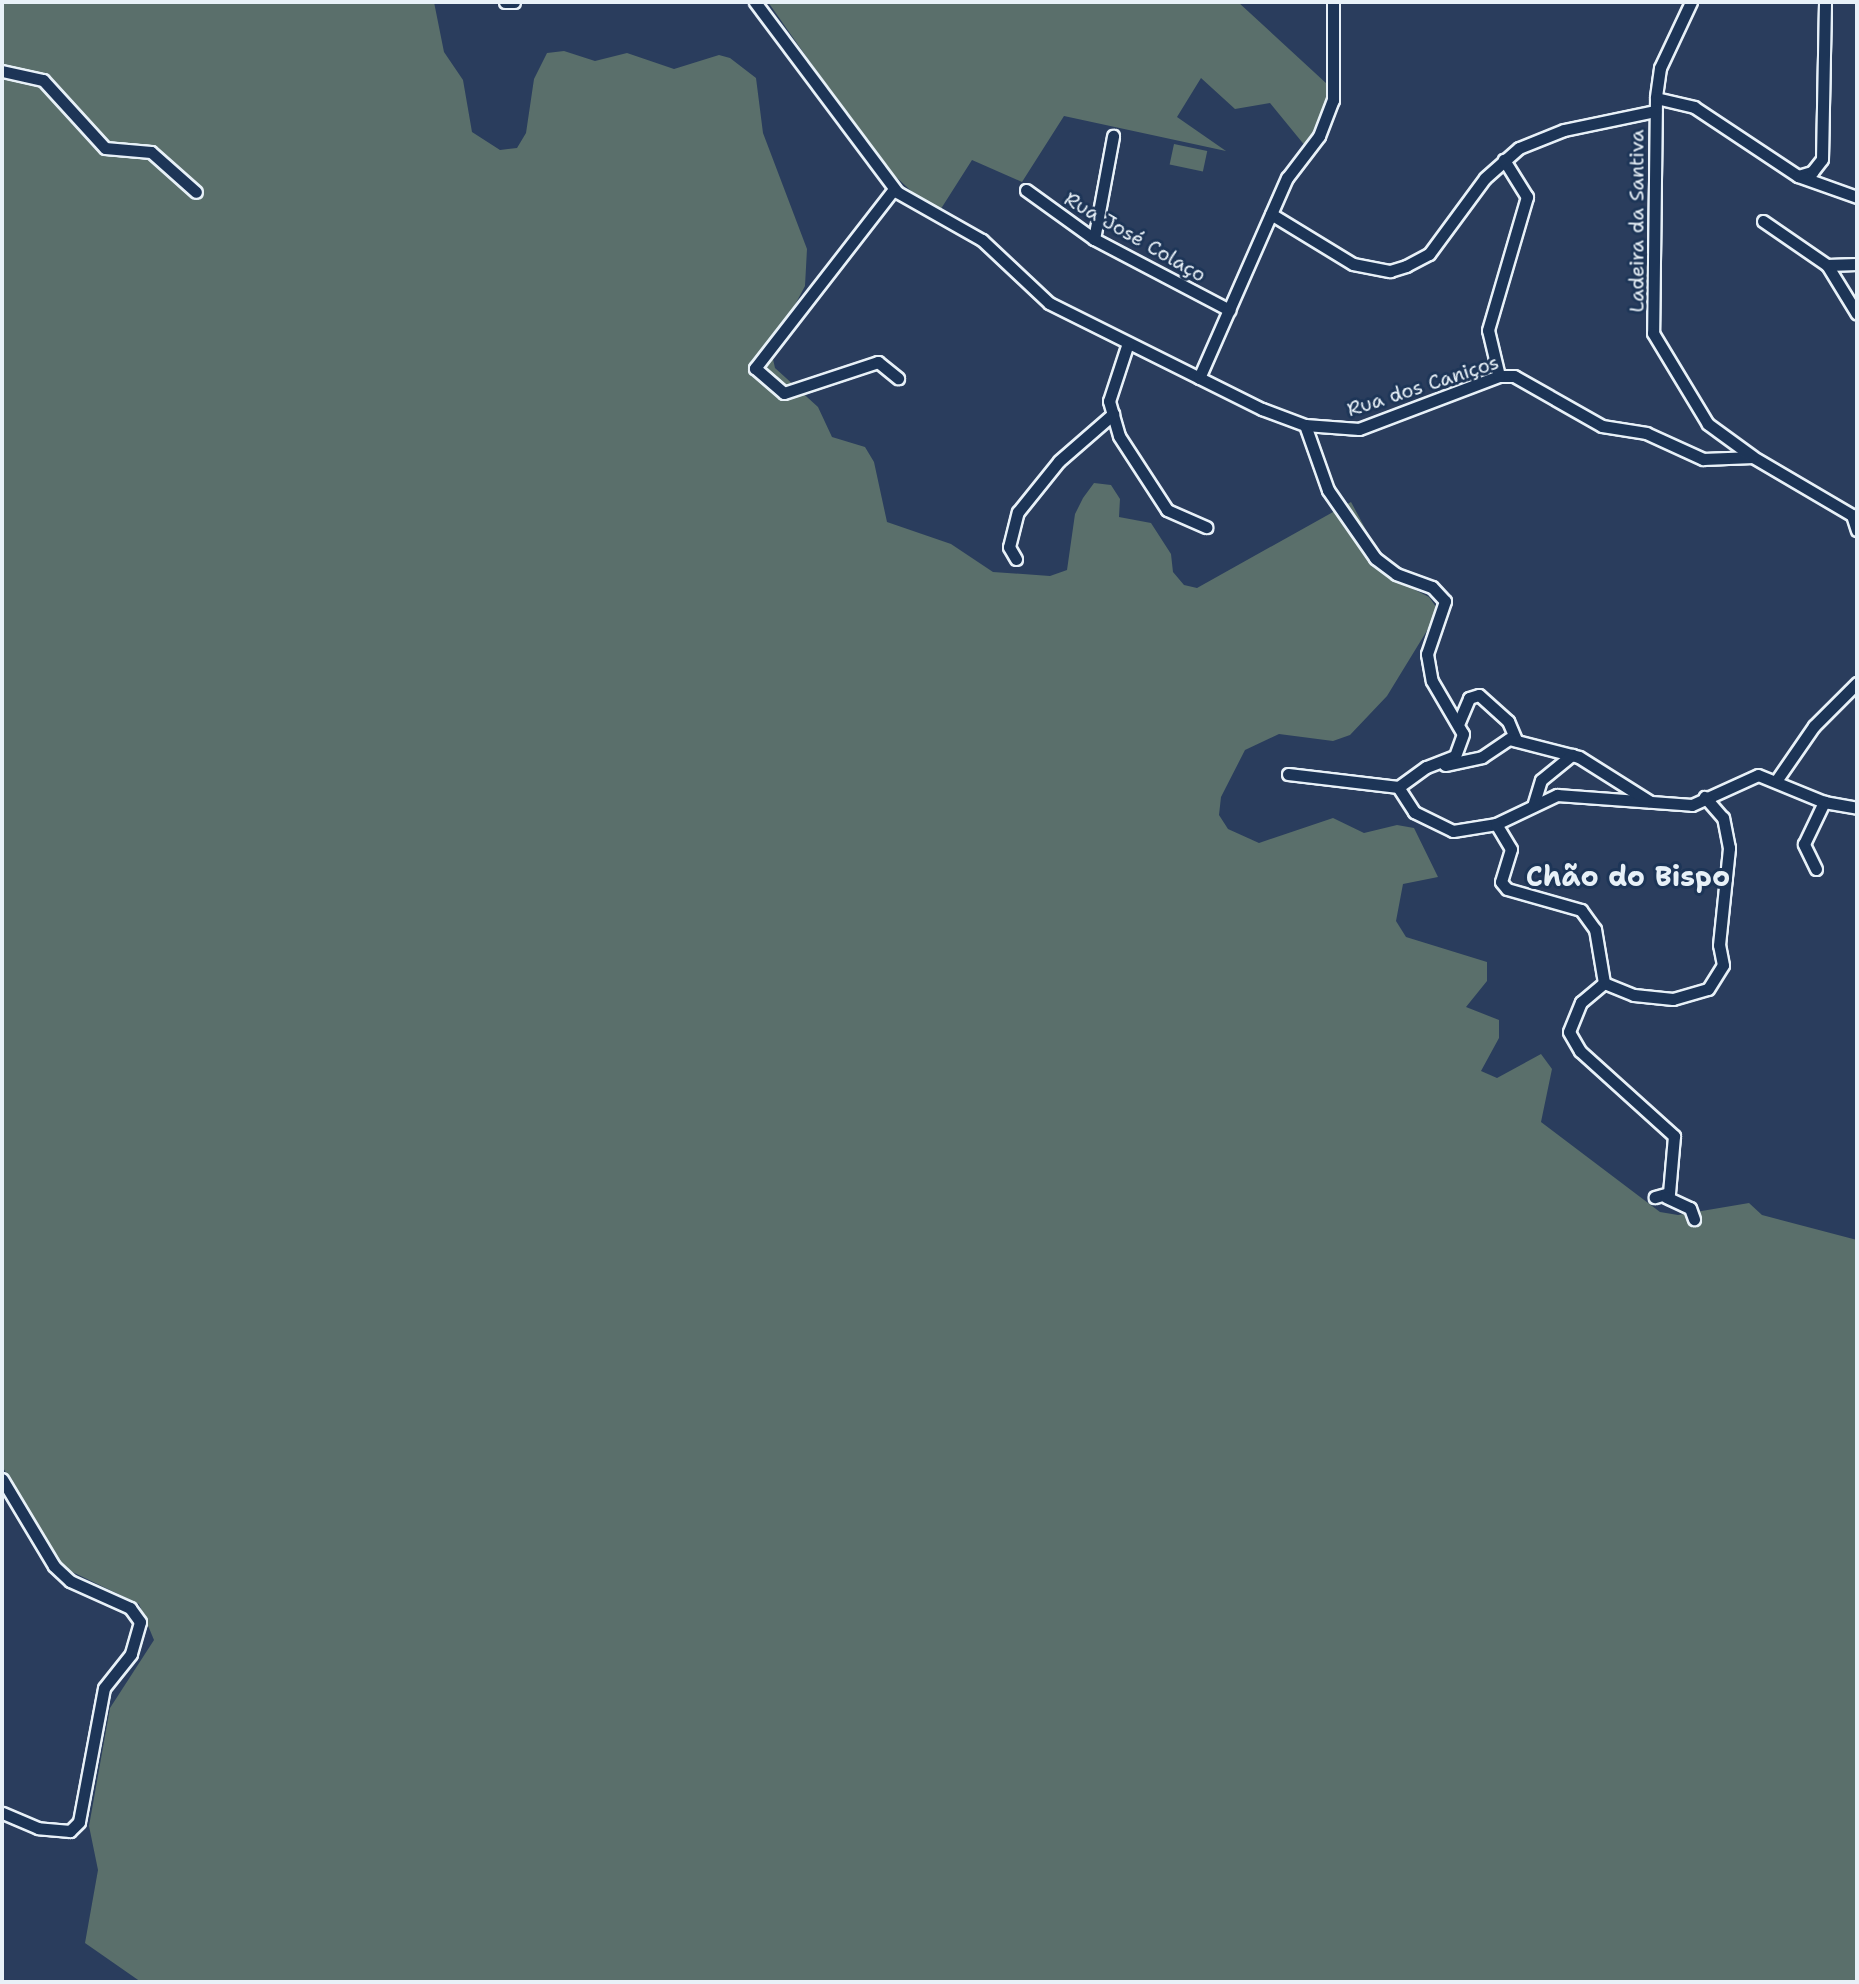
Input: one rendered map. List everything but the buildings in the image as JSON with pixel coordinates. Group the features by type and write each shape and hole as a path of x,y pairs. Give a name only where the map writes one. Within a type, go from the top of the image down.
{"street":[{"path":"505,2 514,2"},
{"path":"755,2 894,189 755,368 784,393 878,362 898,378"},
{"path":"1199,378 1271,214 1333,100 1333,2"},
{"name":"Ladeira da Santiva","path":"1691,2 1660,68 1656,98 1653,333 1708,424 1753,457"},
{"path":"1798,176 1812,172 1822,159 1825,2"},
{"path":"2,71 43,80 105,148 151,152 196,192"},
{"path":"1656,98 1694,107 1798,176 1857,197"},
{"path":"1271,214 1353,264 1390,271 1429,254 1504,160 1536,139 1655,111"},
{"path":"1094,239 1113,136"},
{"path":"1499,376 1488,330 1527,197 1504,160"},
{"name":"Rua dos Caniços","path":"894,189 982,240 1049,303 1199,378 1305,425 1359,429 1499,376 1531,383 1582,418 1646,433 1703,459 1753,457"},
{"name":"Rua José Colaço","path":"1026,190 1094,239 1229,310"},
{"path":"1763,221 1827,265 1857,314"},
{"path":"1827,265 1857,264"},
{"path":"1128,343 1109,401 1113,414 1147,486 1180,520 1206,527"},
{"path":"1016,559 1009,547 1018,512 1059,461 1113,414"},
{"path":"1305,425 1328,490 1375,558 1396,574 1432,587 1445,601 1427,654 1432,681 1459,722"},
{"path":"1753,457 1854,513 1857,530"},
{"path":"1776,781 1814,726 1857,683"},
{"path":"1441,765 1460,747 1459,722 1469,698 1479,695 1504,716 1516,740"},
{"path":"1288,774 1398,787 1426,767 1469,762 1504,740 1516,740 1572,755 1649,801"},
{"path":"1533,806 1541,780 1572,755"},
{"path":"1398,787 1414,812 1453,831 1496,824 1557,795 1692,805 1758,775 1824,802 1857,808"},
{"path":"1604,983 1634,995 1673,999 1708,989 1718,978 1729,848 1723,818 1705,797"},
{"path":"1816,869 1804,844 1824,802"},
{"path":"1496,824 1511,849 1501,882 1507,889 1581,910 1595,929 1604,983"},
{"path":"1604,983 1581,1002 1569,1032 1580,1051 1674,1136 1660,1197 1690,1208 1694,1219"},
{"path":"2,1479 54,1566 70,1581 130,1608 140,1622 131,1654 104,1688 79,1822 70,1831 38,1828 2,1813"}],"green space":[{"path":"2,2 434,2 444,52 463,80 472,132 500,150 517,148 526,133 534,79 547,53 564,51 595,61 627,53 674,69 719,55 730,58 756,78 763,133 807,249 805,286 771,350 775,368 818,407 832,437 865,447 874,462 887,522 951,544 993,572 1050,576 1067,570 1075,514 1083,498 1094,483 1111,485 1120,499 1119,517 1151,523 1171,554 1173,572 1184,585 1197,588 1351,502 1392,578 1429,597 1439,611 1387,696 1350,735 1333,741 1279,734 1245,750 1221,797 1219,815 1228,829 1259,843 1333,818 1364,833 1397,825 1414,828 1438,877 1403,884 1396,921 1406,937 1487,962 1487,981 1466,1007 1499,1020 1499,1038 1481,1071 1497,1078 1541,1054 1552,1069 1541,1122 1660,1212 1678,1215 1749,1203 1762,1215 1857,1240 1857,1982 141,1982 85,1943 98,1870 89,1826 110,1708 154,1640 139,1604 62,1567 2,1466"},
{"path":"768,2 1238,2 1327,84 1328,100 1306,147 1270,103 1235,109 1201,78 1177,117 1226,151 1064,116 1022,182 972,160 937,215 881,163"},
{"path":"1174,144 1207,151 1203,172 1170,165"}],"district":[{"name":"Chão do Bispo","path":"1628,876"}]}
